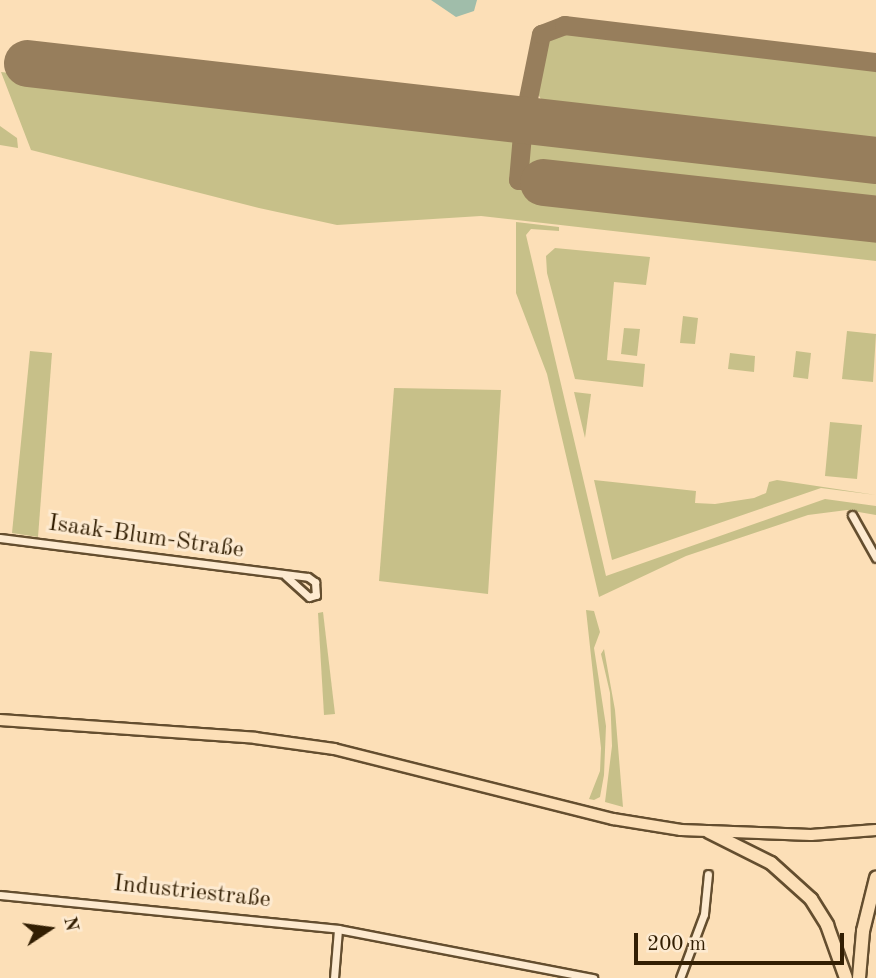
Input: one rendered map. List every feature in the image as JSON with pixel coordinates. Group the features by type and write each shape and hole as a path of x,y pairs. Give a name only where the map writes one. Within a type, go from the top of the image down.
{"highway":[{"path":"709,832 771,863 811,900 827,925 846,978"},
{"path":"859,978 863,931 876,878"}],"main road":[{"path":"0,720 255,738 334,749 634,823 709,832 811,835 876,830"}],"street":[{"path":"852,515 876,558"},
{"name":"Isaak-Blum-Straße","path":"0,538 286,576"},
{"path":"680,978 704,914 708,874"},
{"name":"Industriestraße","path":"0,895 338,929 593,978"},
{"path":"334,978 338,929"}],"shaded area":[{"path":"431,0 477,0 474,11 456,17"},
{"path":"566,30 876,65 876,149 549,112 536,91 546,41"},
{"path":"1,72 876,171 876,261 481,216 337,225 31,150"},
{"path":"0,126 17,138 18,148 0,145"},
{"path":"516,222 559,227 559,231 531,229 526,235 606,576 825,499 876,506 876,515 847,510 808,515 686,556 599,597 547,374 516,293"},
{"path":"555,248 650,257 646,285 614,282 607,360 645,364 643,387 575,379 547,273 546,256"},
{"path":"683,316 698,318 695,344 680,343"},
{"path":"624,328 640,329 637,356 621,354"},
{"path":"847,331 876,334 873,382 842,379"},
{"path":"30,351 52,353 38,537 12,533"},
{"path":"796,351 811,353 808,379 793,377"},
{"path":"730,353 755,356 754,372 728,369"},
{"path":"394,388 501,390 488,594 379,581"},
{"path":"574,392 591,394 585,438"},
{"path":"830,422 862,425 857,479 825,476"},
{"path":"594,480 696,491 695,503 715,504 754,498 766,493 769,482 777,480 876,495 821,488 612,560"},
{"path":"586,610 594,611 600,632 594,648 606,726 604,775 600,797 594,800 589,799 600,771 601,748"},
{"path":"323,612 335,714 324,715 318,613"},
{"path":"604,649 615,710 623,807 605,802 612,746 610,693 601,654"}],"taxiway":[{"path":"543,182 518,180 523,123 541,34 564,25 876,62"}],"runway":[{"path":"27,63 876,160"},
{"path":"543,182 876,219"}]}
